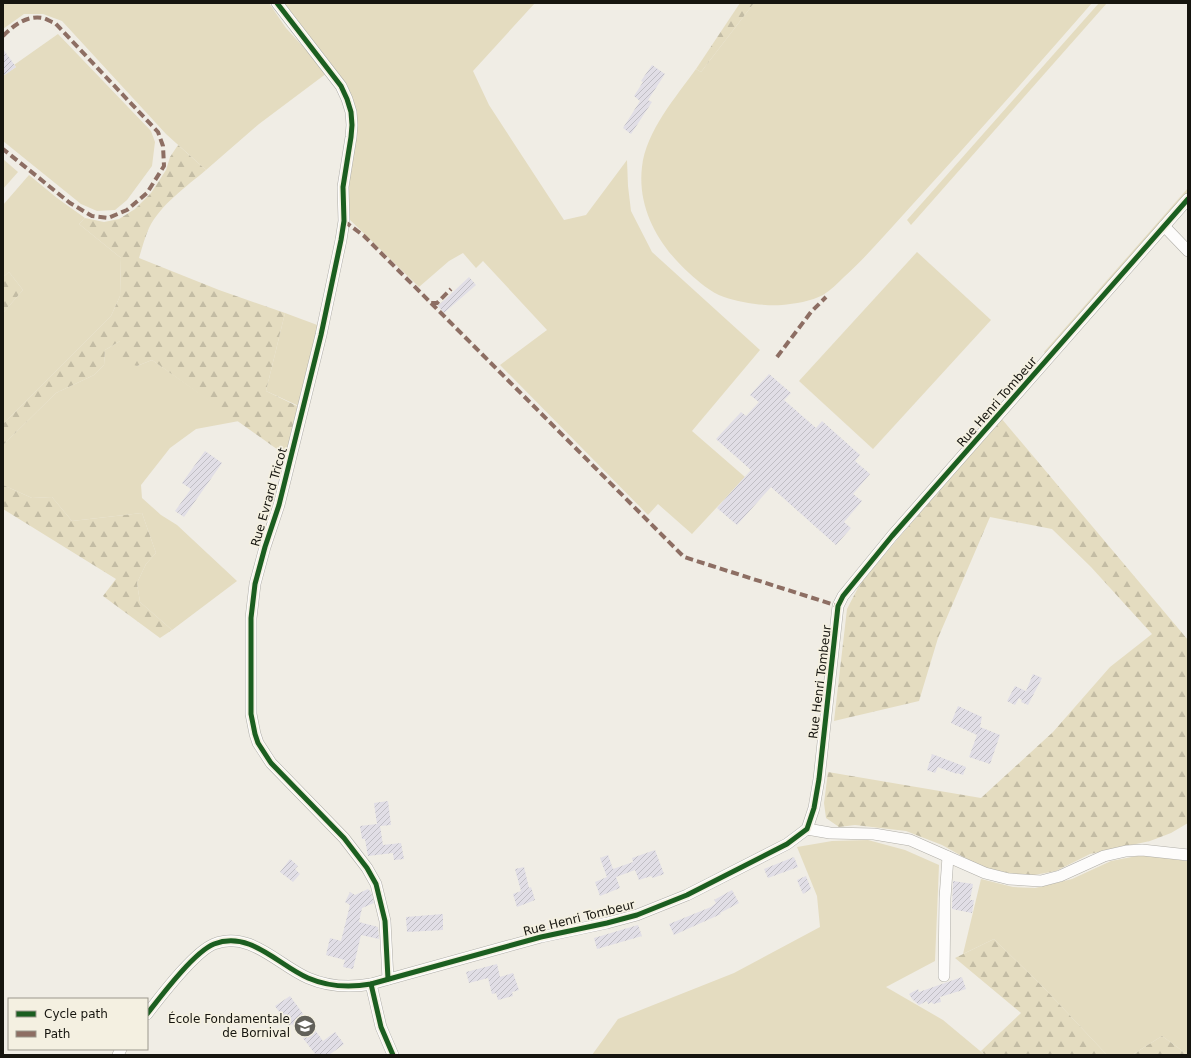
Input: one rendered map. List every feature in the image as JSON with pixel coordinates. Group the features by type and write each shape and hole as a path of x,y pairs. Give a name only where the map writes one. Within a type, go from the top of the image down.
{"street":[{"name":"Rue Evrard Tricot","path":"277,3 341,86 351,112 352,125 343,187 344,222 342,240 321,335 279,505 255,584 251,618 251,714 258,743 271,763 344,838 367,868 376,884 385,921 388,979"},
{"name":"Rue Henri Tombeur","path":"148,1013 163,993 199,954 214,944 234,940 250,944 307,978 321,983 354,987 371,984 541,937 637,915 687,895 787,844 807,830 814,808 819,779 838,606 843,596 892,536 1188,199"},
{"path":"1164,226 1188,251"},
{"path":"807,830 830,833 874,834 910,840 985,873 1009,879 1041,881 1060,876 1104,856 1126,851 1142,850 1188,855"},
{"path":"944,976 945,898 948,857"},
{"path":"371,984 381,1027 393,1055"}],"green space":[{"path":"3,3 269,3 286,28 327,73 259,124 206,170 166,134 62,21 43,14 24,14 3,29"},
{"path":"281,3 535,3 473,71 489,105 564,220 586,215 627,160 631,211 652,252 760,350 692,431 745,477 692,534 658,504 648,515 500,365 547,330 483,261 476,268 463,253 449,261 419,287 346,216 355,110"},
{"path":"740,3 754,3 701,72 696,69"},
{"path":"754,3 1092,3 882,239 829,291 814,299 803,302 775,305 745,302 724,297 709,290 689,273 668,251 652,225 643,197 641,182 642,167 649,140 663,115 696,69 701,72"},
{"path":"1099,3 1107,3 911,225 907,220"},
{"path":"58,34 151,131 155,142 152,166 127,200 115,210 97,211 81,204 3,141 3,76 16,67 14,65"},
{"path":"178,145 206,170 174,196 160,211 149,228 139,258 219,290 285,313 266,391 301,408 288,457 152,360 137,366 116,359 120,341 105,350 104,365 94,375 56,393 3,445 3,424 111,316 120,296 121,258 79,224 85,218 104,222 119,219 135,209 151,193 166,170 170,157"},
{"path":"3,159 18,172 3,189"},
{"path":"29,175 85,218 79,224 121,258 120,296 111,316 3,424 3,313 23,290 9,272 3,277 3,205"},
{"path":"1188,188 1188,193 1047,355 1044,352"},
{"path":"917,252 991,320 873,449 799,381"},
{"path":"9,272 23,290 3,313 3,277"},
{"path":"285,313 320,326 301,407 266,391"},
{"path":"120,341 137,366 152,360 239,421 196,429 170,448 141,485 142,498 161,515 177,525 237,581 172,630 140,602 137,583 146,564 156,553 142,513 72,521 52,497 32,498 3,485 3,445 56,393 94,375 104,365 105,350"},
{"path":"1001,418 1188,640 1188,823 1171,833 1150,841 1090,854 1056,871 1029,876 987,870 942,845 906,831 855,825 839,827 826,818 824,803 828,772 981,798 1053,732 1110,667 1152,634 1091,567 1052,529 990,517 938,638 919,701 834,721 847,609 861,582"},
{"path":"3,485 32,498 52,497 72,521 142,513 156,553 146,564 137,583 140,602 172,630 160,638 103,596 116,579 3,509"},
{"path":"868,840 905,850 939,865 935,961 886,987 943,1020 985,1055 592,1055 618,1019 734,973 820,927 817,896 797,847 832,841"},
{"path":"1142,855 1188,861 1188,1055 1162,1036 1132,1055 1107,1055 1045,989 994,939 963,954 981,879 1013,887 1035,888 1072,879 1111,861"},
{"path":"994,939 1045,989 1107,1055 985,1055 981,1051 1021,1013 955,958"},
{"path":"1162,1036 1188,1055 1132,1055"}],"building":[{"path":"3,49 16,67 3,76"},
{"path":"652,65 665,74 648,100 652,102 631,134 623,128 640,101 634,96 643,82 641,81"},
{"path":"469,277 476,285 444,313 438,306"},
{"path":"769,374 791,393 784,400 816,428 822,421 860,455 855,461 870,474 853,494 862,501 844,522 851,528 836,545 771,487 737,525 717,508 751,470 716,439 741,412 746,416 759,402 750,395"},
{"path":"205,451 222,463 184,517 175,511 191,489 182,483"},
{"path":"1033,674 1042,678 1028,705 1021,702 1022,700 1019,698 1015,705 1007,701 1015,686 1026,691"},
{"path":"958,706 982,717 980,727 1000,735 990,764 969,757 977,735 951,723"},
{"path":"932,754 966,767 963,775 938,767 935,773 927,770"},
{"path":"388,801 391,825 380,826 383,845 401,843 404,859 394,860 393,853 368,856 365,839 362,839 360,826 377,824 374,803"},
{"path":"655,850 664,874 653,878 651,876 639,880 635,870 616,877 620,888 600,896 595,882 607,877 600,858 608,855 613,869 633,862 632,858"},
{"path":"794,857 798,867 768,878 764,869"},
{"path":"290,859 298,866 295,869 300,874 293,882 280,872"},
{"path":"524,867 529,888 531,887 535,900 517,907 513,894 521,891 515,869"},
{"path":"806,876 811,889 803,894 797,880"},
{"path":"953,881 973,884 970,900 974,900 972,913 952,909"},
{"path":"368,889 371,892 374,903 362,908 359,922 378,927 379,939 361,935 353,969 343,967 345,960 326,955 330,938 341,941 350,905 345,902 350,892 355,895"},
{"path":"732,890 739,903 720,913 721,914 674,935 669,924 711,907 716,903 714,900"},
{"path":"443,914 443,930 407,932 406,917"},
{"path":"638,925 642,936 597,949 594,938"},
{"path":"497,964 500,977 513,973 519,990 512,992 513,996 498,1000 496,993 492,994 488,978 469,983 466,972"},
{"path":"962,977 966,989 940,997 941,1002 933,1004 932,1002 928,1004 927,1001 919,1005 909,994 918,989 919,992"},
{"path":"290,996 323,1041 335,1032 344,1044 329,1055 316,1055 292,1024 289,1026 275,1006"}],"marked path":[{"path":"3,36 26,19 37,17 55,23 158,132 163,146 164,166 147,193 127,210 108,218 92,216 70,203 3,149"},
{"path":"344,221 364,236 431,303 437,303 451,289"},
{"path":"777,357 811,312 826,297"},
{"path":"431,303 684,557 838,606"}],"cycle path":[{"path":"277,3 341,86 351,112 352,125 343,187 344,221 321,335 279,505 255,584 251,618 251,714 258,743 271,763 344,838 367,868 376,884 385,921 388,979"},
{"path":"148,1013 188,965 197,956 214,944 227,941 252,945 308,978 331,985 355,986 371,984 541,937 637,915 687,895 787,844 807,829 814,808 819,779 838,606 843,596 892,536 1188,199"},
{"path":"371,984 381,1027 393,1055"}],"place":[{"name":"École Fondamentale de Bornival","path":"305,1026"}]}
